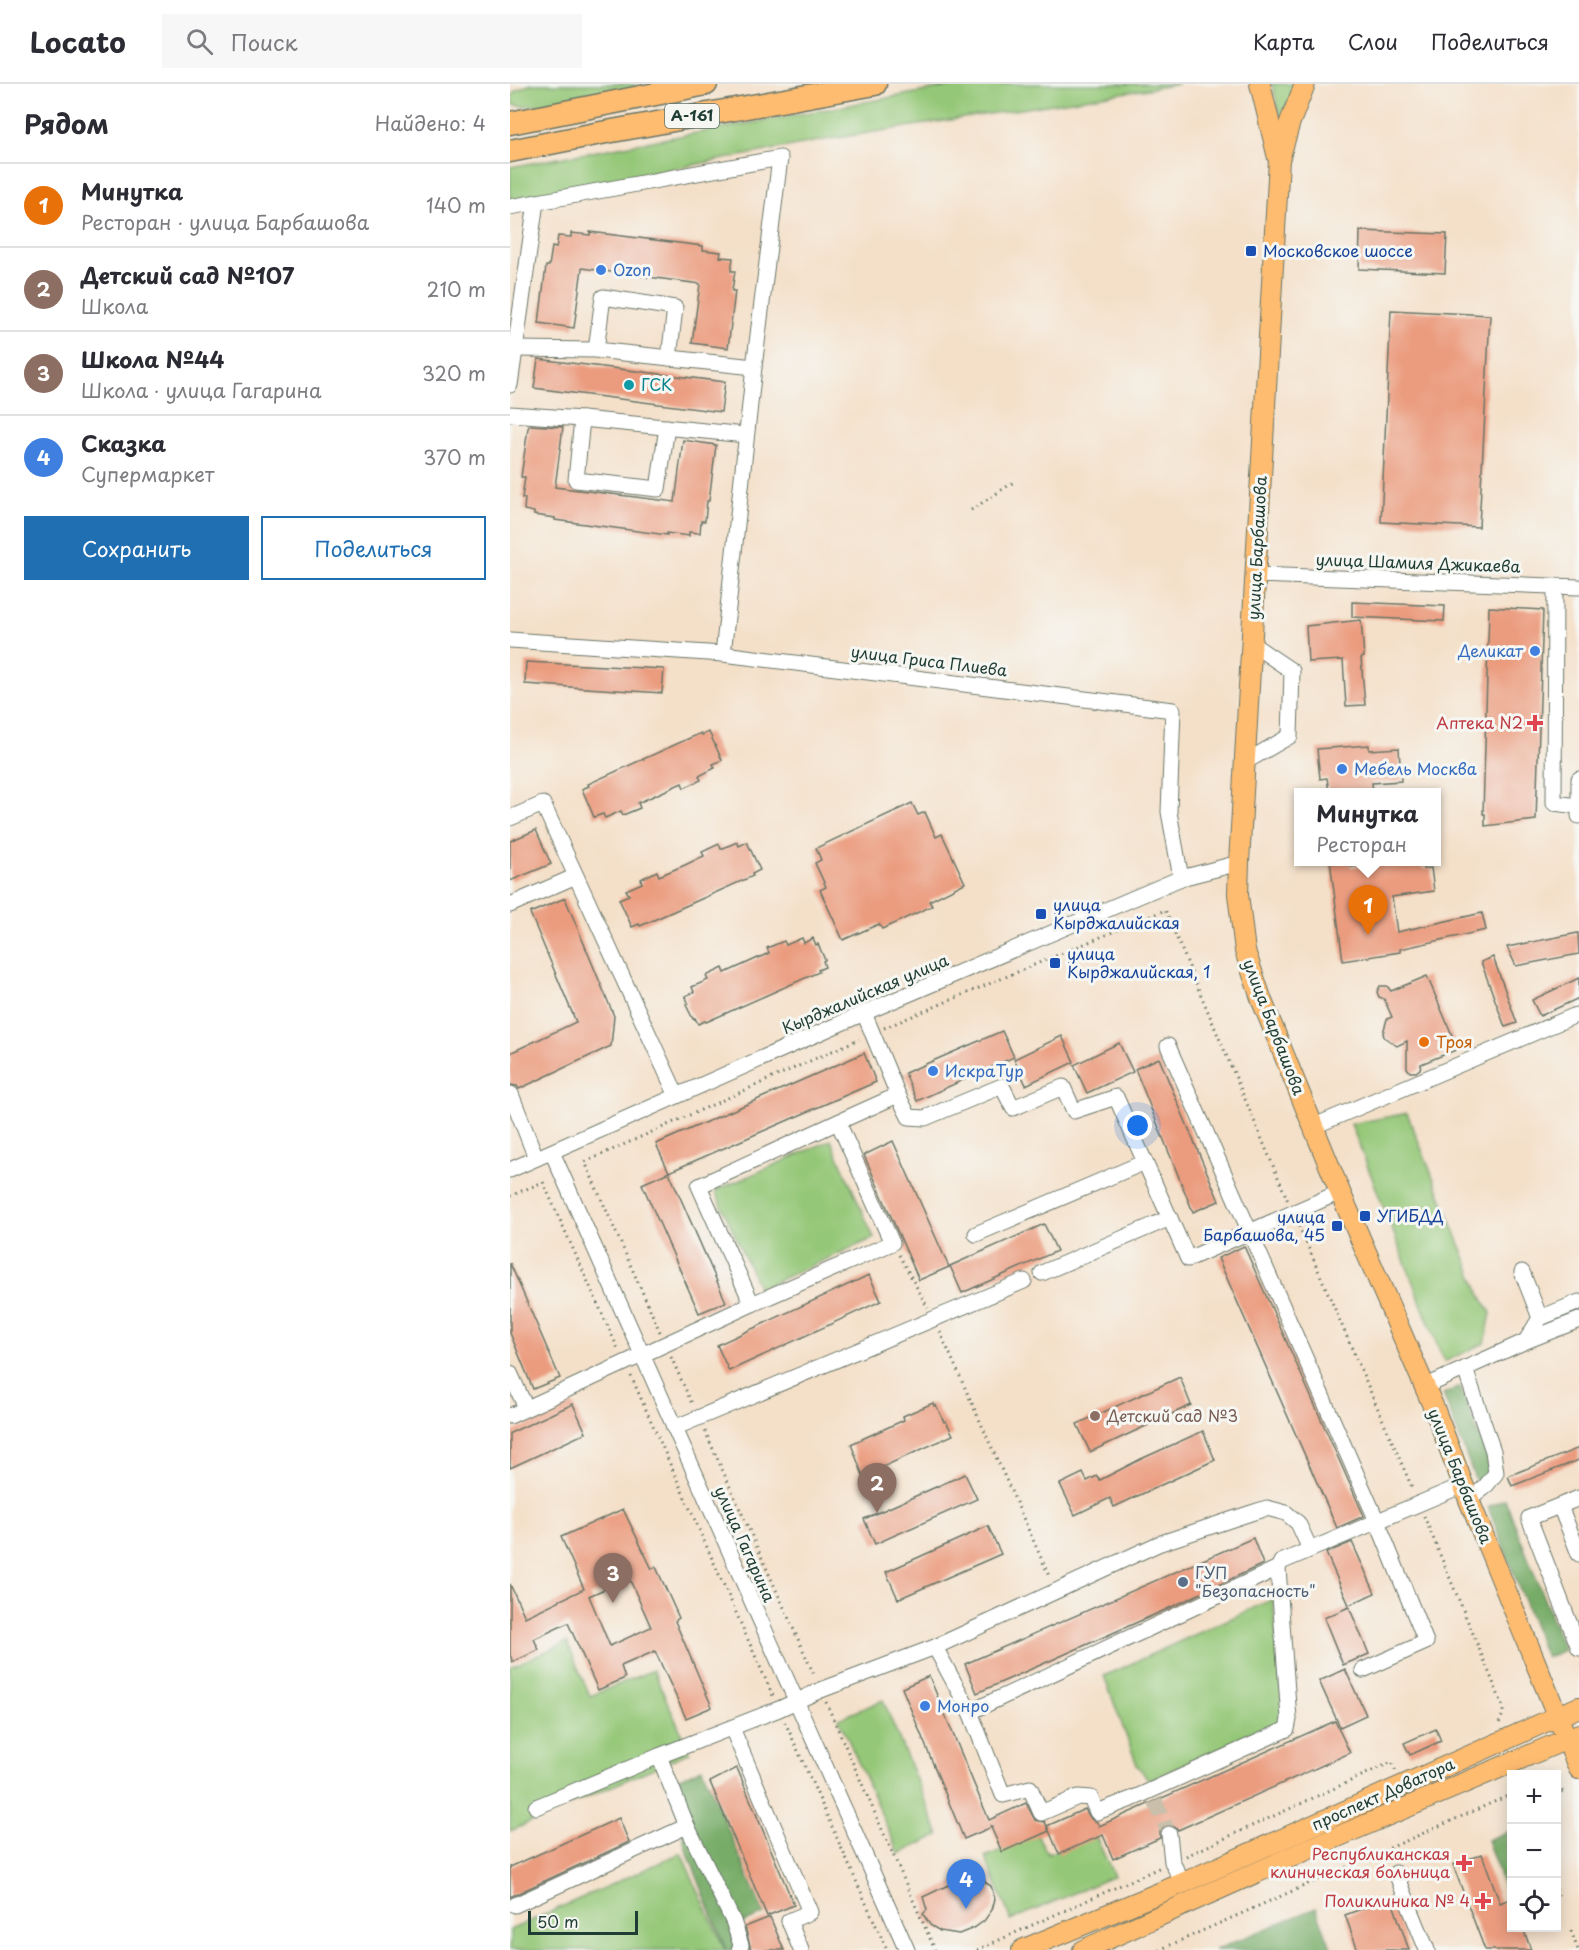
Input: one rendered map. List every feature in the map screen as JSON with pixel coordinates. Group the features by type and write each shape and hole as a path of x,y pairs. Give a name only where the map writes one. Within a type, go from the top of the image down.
{"highway":[{"name":"А-161","path":"510,151 601,132 875,84"},
{"name":"А-161","path":"510,123 692,85"}],"main road":[{"name":"улица Барбашова","path":"1260,84 1279,160"},
{"name":"улица Барбашова","path":"1305,84 1290,122 1279,160 1239,863 1238,894 1245,951 1262,1001 1312,1127 1424,1387 1558,1717 1574,1737 1579,1769"},
{"name":"проспект Доватора","path":"1022,1950 1183,1883 1579,1707"},
{"name":"проспект Доватора","path":"1083,1950 1309,1849 1574,1737"}],"street":[{"path":"510,207 780,158 746,435 723,654"},
{"path":"510,385 536,202"},
{"path":"596,350 603,297 675,308 669,358"},
{"path":"515,349 596,350 754,367"},
{"path":"510,414 582,418 746,435"},
{"path":"582,418 576,480 658,489 667,427"},
{"name":"улица Шамиля Джикаева","path":"1255,575 1579,586"},
{"path":"1555,586 1554,803 1578,811 1579,779"},
{"name":"улица Гриса Плиева","path":"510,640 723,654 1173,710 1168,812 1181,878"},
{"path":"1245,762 1290,736 1292,671 1252,644"},
{"path":"510,818 543,804 677,1096"},
{"name":"Кырджалийская улица","path":"510,1170 864,1013 1181,878 1239,863"},
{"path":"510,905 576,876"},
{"path":"864,1013 909,1117 925,1118 1002,1086 1013,1108 1063,1087 1074,1111 1116,1097 1188,1259 1340,1192"},
{"path":"1312,1127 1576,1015"},
{"path":"1168,1046 1377,1521 1426,1642 1363,1670"},
{"path":"511,1094 536,1158"},
{"path":"752,1304 699,1186 898,1095"},
{"path":"510,1416 752,1304 892,1243 838,1122"},
{"name":"улица Гагарина","path":"552,1152 907,1950"},
{"path":"976,1234 1145,1162"},
{"path":"1042,1274 1170,1218"},
{"path":"1522,1272 1540,1318"},
{"path":"674,1428 1024,1281"},
{"path":"1526,1341 1540,1318 1579,1302"},
{"path":"1424,1387 1579,1320"},
{"path":"936,1647 970,1712 1004,1795 1030,1788 1041,1813 1078,1797 1091,1798 1097,1812 1152,1795 1287,1730 1289,1719 1278,1568 1281,1562 1419,1504 1485,1487 1496,1473 1493,1451 1464,1369"},
{"path":"510,1373 526,1408"},
{"path":"1579,1498 1529,1518 1579,1648"},
{"path":"1560,1506 1579,1554"},
{"path":"536,1807 821,1690 936,1647 1158,1544 1268,1508 1286,1513 1298,1524 1310,1549"},
{"path":"970,1712 1278,1568"},
{"path":"732,1728 810,1912 789,1921 801,1950"},
{"path":"659,1756 687,1826 734,1922 741,1945 739,1950"},
{"path":"515,1905 687,1826"},
{"path":"1169,1834 1172,1862 1183,1883"},
{"path":"1396,1873 1427,1950"}],"path":[{"path":"971,510 1014,482"},
{"path":"935,1950 585,1162 873,1033 1165,910 1503,1706 1502,1719 1491,1731"},
{"path":"510,1196 543,1182 887,1950"},
{"path":"892,1243 934,1319 1056,1591"},
{"path":"976,1950 1392,1762 1397,1775"},
{"path":"1159,1950 1507,1796"},
{"path":"1572,1931 1578,1950"}],"green space":[{"path":"531,84 633,84 637,87 552,103 521,106 512,104 510,99 515,91"},
{"path":"964,84 1179,84 824,140 510,200 510,167"},
{"path":"1272,84 1297,84 1283,128"},
{"path":"1407,1113 1480,1294 1491,1313 1485,1343 1444,1362 1351,1124"},
{"path":"831,1140 874,1238 759,1289 715,1191"},
{"path":"1460,1387 1494,1476 1477,1484 1443,1394"},
{"path":"1505,1499 1564,1650 1546,1658 1488,1507"},
{"path":"1273,1599 1284,1721 1149,1780 1137,1765 1104,1676"},
{"path":"567,1642 590,1696 653,1670 690,1752 510,1831 510,1667"},
{"path":"883,1700 939,1835 899,1854 839,1719"},
{"path":"702,1768 764,1914 738,1925 749,1950 726,1950 685,1846 672,1782"},
{"path":"1507,1832 1507,1896 1487,1840"},
{"path":"1037,1835 1048,1854 1095,1835 1114,1876 1011,1920 985,1857"},
{"path":"681,1853 725,1950 510,1950 510,1930"},
{"path":"1316,1908 1332,1950 1215,1950"}],"building":[{"path":"1360,231 1447,234 1445,273 1359,269"},
{"path":"590,232 703,246 703,250 721,252 720,257 733,258 731,271 735,271 732,291 735,291 728,348 692,343 700,284 582,268 574,328 539,323 546,266 549,266 552,247 556,248 558,236 571,237 571,233 590,235"},
{"path":"1391,310 1490,315 1479,527 1381,522"},
{"name":"ГСК","path":"538,359 725,382 721,412 534,388"},
{"path":"530,425 563,427 555,487 675,502 683,440 716,445 709,501 707,501 705,521 701,521 700,533 689,532 689,536 667,533 667,535 555,520 555,518 534,515 534,512 524,510 525,498 522,498 525,477 521,477"},
{"path":"1352,602 1445,606 1444,621 1352,617"},
{"path":"1489,607 1543,610 1536,820 1485,826 1485,814 1483,814"},
{"path":"1361,620 1365,705 1346,706 1343,660 1308,662 1306,626"},
{"path":"526,662 664,669 662,693 525,684"},
{"path":"709,732 722,760 713,764 715,768 699,776 701,780 684,788 682,783 638,803 640,808 623,815 621,811 605,818 603,814 594,817 582,789 589,786 588,784 701,733 702,735"},
{"path":"1369,745 1369,750 1399,748 1401,781 1372,783 1373,788 1328,788 1327,778 1320,779 1317,749"},
{"path":"912,803 918,815 925,812 936,837 942,834 965,883 929,901 932,906 882,929 879,924 843,940 820,890 826,887 815,863 821,860 816,848"},
{"path":"536,830 551,864 510,881 510,841"},
{"path":"737,842 739,846 747,842 760,870 752,874 753,876 640,926 639,924 632,927 619,899 629,895 626,890 642,883 641,879 657,871 659,876 704,856 702,852 719,844 721,849"},
{"path":"1331,866 1423,866 1423,869 1431,868 1434,891 1392,897 1397,932 1482,913 1486,930 1400,949 1400,952 1343,961"},
{"path":"565,898 614,1016 611,1046 519,1089 517,1086 510,1085 510,1053 576,1022 530,913"},
{"path":"1578,933 1579,954 1516,966 1507,947"},
{"path":"802,938 804,943 813,938 816,945 818,944 825,960 823,961 825,967 818,970 819,972 706,1022 698,1024 695,1018 693,1019 686,1005 689,1004 685,996 694,992 692,987 708,980 706,976 723,968 725,973 769,953 767,948 784,941 786,945"},
{"path":"1493,957 1517,1023 1505,1027 1481,962"},
{"path":"1427,976 1458,1049 1421,1064 1420,1069 1416,1072 1410,1072 1407,1068 1407,1041 1397,1046 1384,1037 1387,1019 1392,1017 1384,999 1379,997 1377,992 1380,986 1387,986 1391,991"},
{"path":"1579,978 1579,998 1540,1016 1532,1000"},
{"path":"1002,1031 1014,1057 917,1101 905,1073"},
{"path":"1062,1036 1074,1062 1026,1085 1014,1059"},
{"path":"1119,1043 1133,1072 1087,1093 1074,1065"},
{"path":"864,1053 876,1082 669,1172 656,1144"},
{"path":"1159,1058 1219,1201 1193,1212 1135,1069"},
{"path":"893,1141 949,1267 919,1280 864,1155"},
{"path":"669,1172 726,1302 699,1313 642,1184"},
{"path":"1044,1224 1057,1251 962,1293 950,1266"},
{"path":"1244,1246 1364,1516 1337,1528 1218,1258"},
{"path":"510,1263 560,1378 533,1389 510,1333"},
{"path":"869,1275 881,1301 729,1371 717,1345"},
{"path":"1180,1377 1191,1405 1090,1452 1077,1424"},
{"path":"933,1403 953,1435 863,1476 851,1444 904,1420 903,1416"},
{"path":"573,1404 586,1433 510,1468 510,1433"},
{"path":"1203,1431 1215,1460 1114,1507 1110,1498 1075,1515 1060,1484 1083,1473 1087,1481 1097,1476 1100,1480"},
{"path":"1579,1448 1579,1460 1512,1486 1508,1476"},
{"path":"965,1474 977,1499 875,1544 864,1519"},
{"path":"623,1509 652,1569 656,1567 679,1618 675,1621 712,1707 686,1718 655,1651 621,1666 625,1678 598,1690 568,1623 534,1639 539,1650 513,1662 510,1655 510,1584 525,1617 584,1589 561,1537","holes":["629,1578 651,1627 610,1646 589,1596"]},
{"path":"988,1526 1001,1554 898,1599 886,1572"},
{"path":"1253,1538 1263,1564 977,1693 965,1664"},
{"path":"1352,1542 1375,1593 1349,1605 1326,1553"},
{"path":"1349,1607 1369,1654 1343,1665 1324,1618"},
{"path":"1345,1669 1366,1715 1340,1727 1319,1681"},
{"path":"929,1676 989,1820 1026,1803 1035,1820 1045,1822 1049,1831 1002,1852 991,1827 964,1839 902,1688"},
{"path":"1335,1721 1350,1753 1178,1830 1172,1825 1164,1826 1160,1831 1160,1838 1113,1859 1103,1835 1059,1854 1047,1826 1085,1809 1099,1826"},
{"path":"1436,1729 1441,1741 1410,1755 1404,1743"},
{"path":"737,1768 794,1905 767,1916 710,1782"},
{"path":"619,1818 629,1842 510,1897 510,1867"},
{"name":"Поликлиника № 4","path":"1482,1854 1500,1903 1507,1900 1507,1932 1524,1932 1531,1950 1485,1950 1453,1865"},
{"path":"980,1870 986,1883 991,1886 995,1899 992,1910 984,1921 959,1934 940,1931 930,1925 923,1914 927,1910 923,1897"},
{"path":"1391,1898 1409,1950 1358,1950 1345,1915"},
{"path":"770,1917 784,1950 751,1950 745,1927"}],"tunnel":[{"path":"1155,1801 1169,1834"}],"place":[{"name":"Московское шоссе","path":"1251,251"},
{"name":"Ozon","path":"601,270"},
{"name":"ГСК","path":"629,385"},
{"name":"Деликат","path":"1535,651"},
{"name":"Аптека N2","path":"1535,723"},
{"name":"Мебель Москва","path":"1342,769"},
{"name":"улица Кырджалийская","path":"1041,914"},
{"name":"Минутка","path":"1368,935"},
{"name":"улица Кырджалийская, 1","path":"1055,963"},
{"name":"Троя","path":"1424,1042"},
{"name":"ИскраТур","path":"933,1071"},
{"name":"УГИБДД","path":"1365,1216"},
{"name":"улица Барбашова, 45","path":"1337,1226"},
{"name":"Детский сад №3","path":"1095,1416"},
{"name":"Детский сад №107","path":"877,1513"},
{"name":"ГУП \"Безопасность\"","path":"1183,1582"},
{"name":"Школа №44","path":"613,1603"},
{"name":"Монро","path":"925,1706"},
{"name":"Республиканская клиническая больница","path":"1464,1863"},
{"name":"Поликлиника № 4","path":"1483,1901"},
{"name":"Сказка","path":"966,1909"}]}
